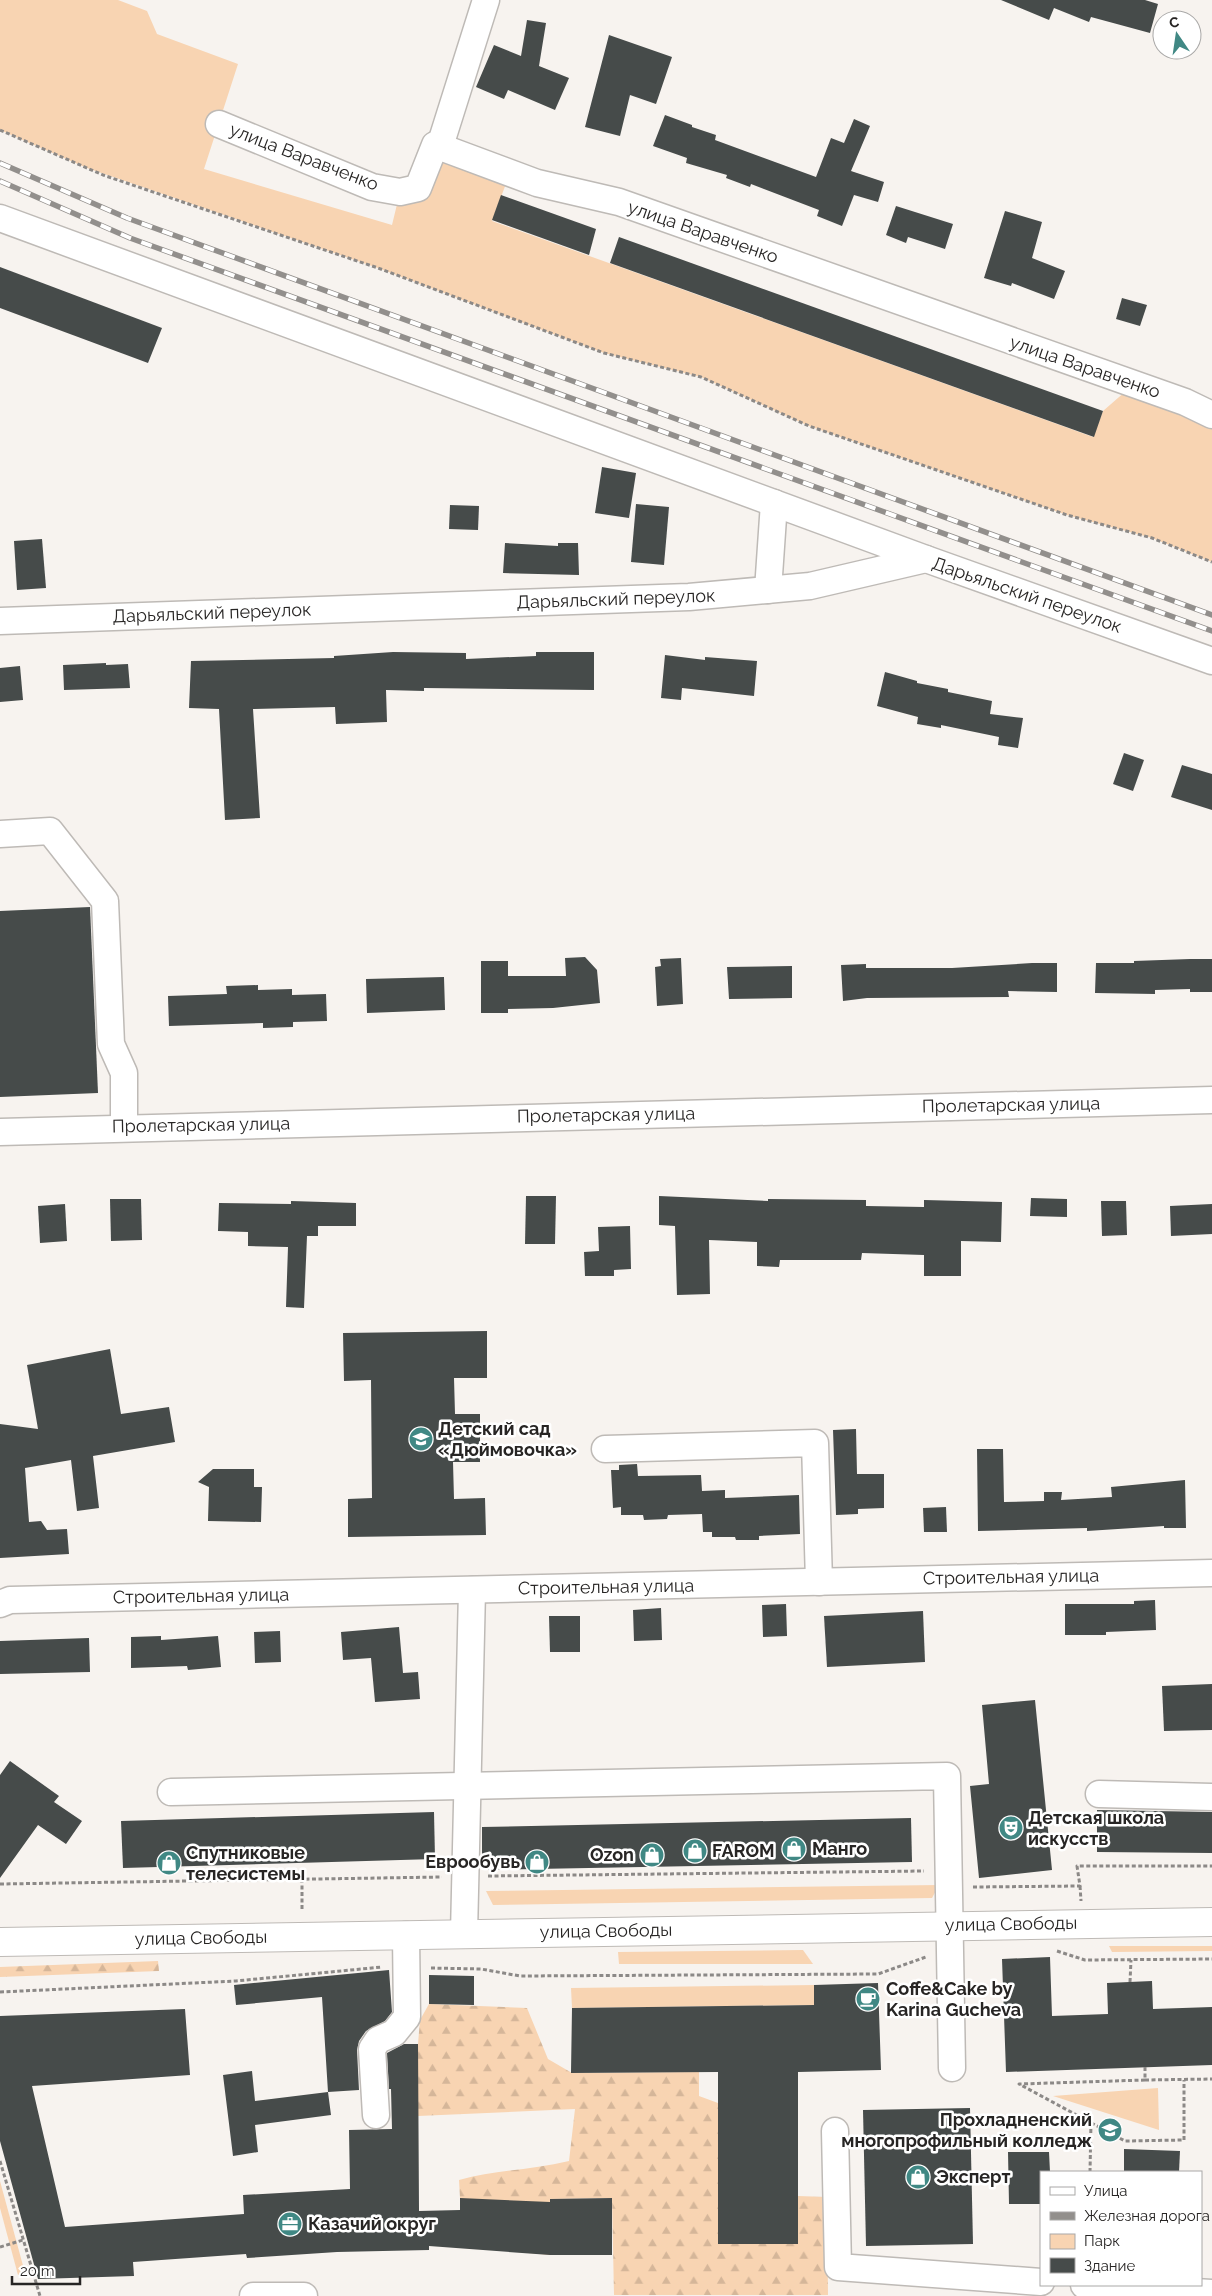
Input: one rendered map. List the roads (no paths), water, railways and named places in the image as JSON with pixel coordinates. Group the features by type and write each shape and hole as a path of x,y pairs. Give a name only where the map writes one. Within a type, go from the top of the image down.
{"main road":[{"name":"улица Свободы","path":"0,1942 1212,1922"}],"street":[{"path":"440,146 486,0"},
{"name":"улица Варавченко","path":"219,124 372,187 400,192 418,188 435,144 537,183 619,202 1185,402 1212,415"},
{"path":"0,218 926,559"},
{"path":"768,590 774,503"},
{"name":"Дарьяльский переулок","path":"0,621 689,597 810,586 926,559 1212,661"},
{"path":"0,834 50,831 105,901 112,1044 124,1073 124,1127"},
{"name":"Пролетарская улица","path":"0,1132 124,1127 1212,1100"},
{"path":"606,1449 815,1443 819,1582"},
{"name":"Строительная улица","path":"0,1604 10,1600 1212,1573"},
{"path":"464,1934 472,1590"},
{"path":"171,1792 947,1776 952,2068"},
{"path":"1099,1794 1212,1797"},
{"path":"376,2115 372,2049 378,2040 394,2033 408,2017 406,1935"},
{"path":"835,2130 838,2267 1040,2282"},
{"path":"1100,2286 1212,2293"},
{"path":"253,2296 304,2296"}],"railway":[{"path":"0,163 127,218 1212,615"},
{"path":"0,181 130,238 1212,631"}],"place":[{"name":"Детский сад «Дюймовочка»","path":"421,1439"},
{"name":"Детская школа искусств","path":"1011,1828"},
{"name":"Манго","path":"794,1849"},
{"name":"FAROM","path":"695,1851"},
{"name":"Ozon","path":"652,1855"},
{"name":"Еврообувь","path":"537,1862"},
{"name":"Спутниковые телесистемы","path":"169,1863"},
{"name":"Coffe&Cake by Karina Gucheva","path":"868,1999"},
{"name":"Прохладненский многопрофильный колледж","path":"1110,2130"},
{"name":"Эксперт","path":"918,2177"},
{"name":"Казачий округ","path":"290,2224"}]}
